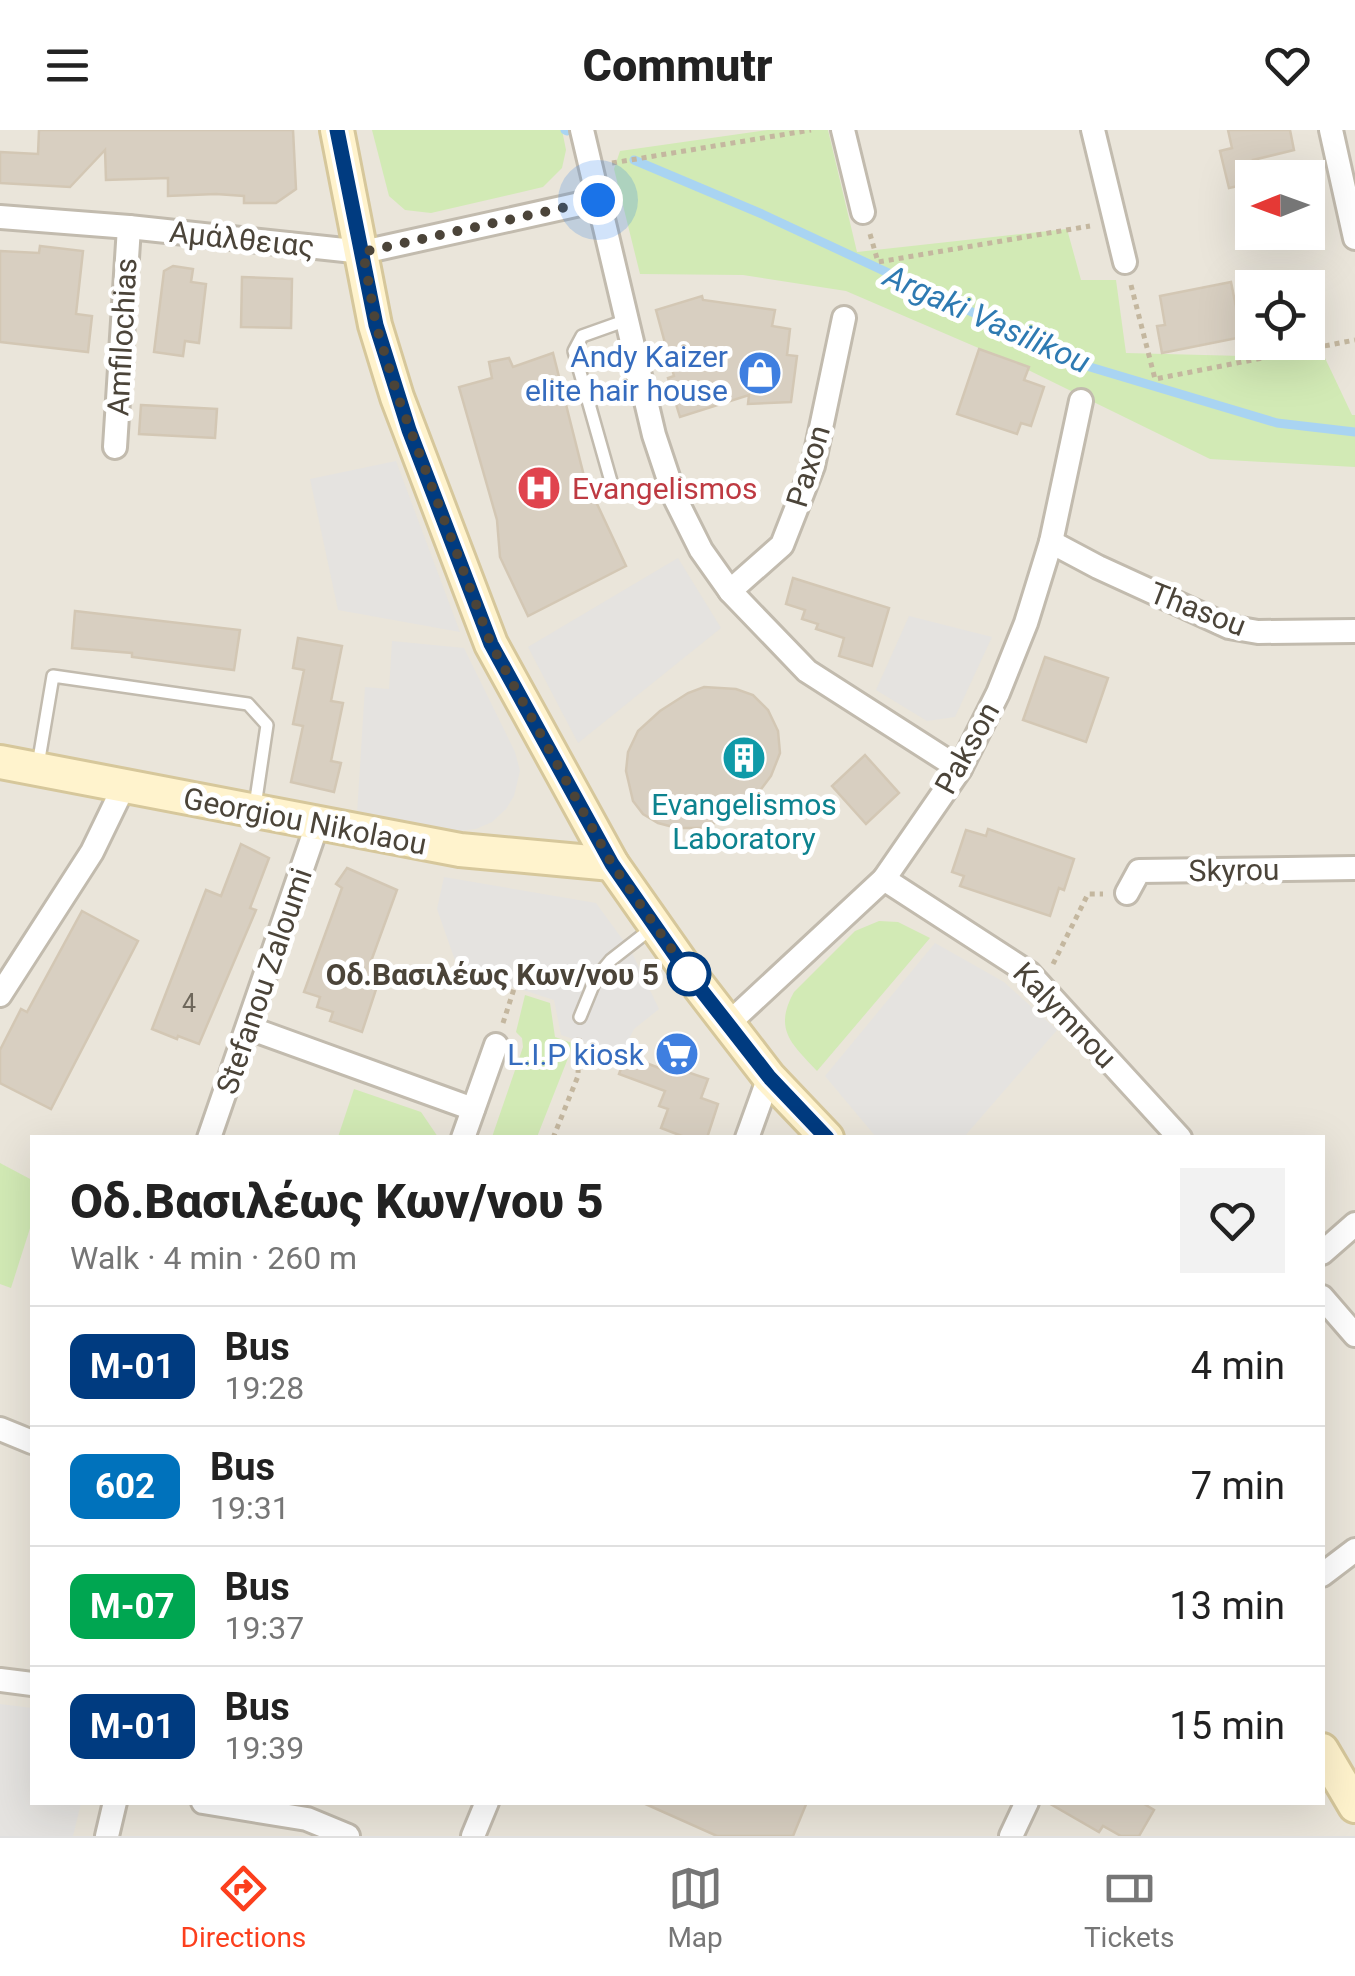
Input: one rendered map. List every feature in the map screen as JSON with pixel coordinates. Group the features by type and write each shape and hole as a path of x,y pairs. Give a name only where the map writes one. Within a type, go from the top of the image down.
{"street":[{"path":"337,130 376,325 398,397 491,644 612,864 770,1078 825,1135"},
{"path":"582,130 654,435 674,498 701,550 730,591 806,671 960,769"},
{"path":"844,130 863,212"},
{"path":"1093,130 1125,262"},
{"path":"1331,130 1355,238"},
{"name":"Αμάλθειας","path":"0,217 363,252 598,200"},
{"name":"Amfilochias","path":"115,446 129,227"},
{"name":"Paxon","path":"730,591 782,545 814,466 844,318"},
{"name":"Pakson","path":"728,1024 884,879 960,769 1026,623 1051,542 1081,401"},
{"name":"Thasou","path":"1051,542 1229,627 1258,632 1355,631"},
{"name":"Georgiou Nikolaou","path":"0,762 460,850 612,864"},
{"path":"0,994 92,852 124,786"},
{"name":"Stefanou Zaloumi","path":"210,1135 317,825"},
{"name":"Skyrou","path":"1127,893 1139,871 1355,868"},
{"name":"Kalymnou","path":"884,879 928,910 1009,957 1043,985 1177,1135"},
{"path":"249,1028 472,1109"},
{"path":"464,1135 496,1045"},
{"path":"749,1135 770,1078"},
{"path":"1325,1250 1355,1224"},
{"path":"1325,1300 1355,1335"},
{"path":"0,1429 30,1441"},
{"path":"1325,1573 1355,1550"},
{"path":"0,1680 30,1684"},
{"path":"1325,1755 1355,1806"},
{"path":"107,1836 114,1805"},
{"path":"223,1805 307,1818 348,1836"},
{"path":"472,1836 486,1805"},
{"path":"1010,1836 1026,1805"}],"lane":[{"path":"614,492 574,351 582,336 627,320"},
{"path":"37,769 52,676 248,704 267,726 254,812"},
{"path":"580,1018 596,978 611,960 655,925"}],"path":[{"path":"591,167 811,130"},
{"path":"863,212 878,262 1115,221"},
{"path":"1125,262 1155,379 1355,340"},
{"path":"1043,985 1088,894 1127,893"},
{"path":"496,1045 523,961"},
{"path":"554,1135 578,1076 580,1018"}],"shaded area":[{"path":"0,130 1355,130 1355,1836 0,1836"},
{"path":"396,461 460,632 338,610 310,479"},
{"path":"678,558 721,628 578,743 528,647"},
{"path":"909,616 992,637 955,717 927,721 876,690"},
{"path":"392,641 464,648 515,752 520,771 514,796 492,822 457,831 357,814 365,687 389,689"},
{"path":"444,877 596,903 631,951 659,1009 634,1029 621,1055 561,1035 554,1000 458,969 437,909"},
{"path":"935,943 1004,982 1057,1030 966,1135 874,1135 825,1076"},
{"path":"0,1704 30,1708 30,1805 81,1805 73,1836 0,1836"}],"green space":[{"path":"372,130 562,130 566,150 562,168 543,187 431,213 405,210 389,196"},
{"path":"768,130 828,130 857,252 1067,229 1081,280 1116,280 1126,353 1235,356 1235,360 1325,358 1355,415 1355,467 1210,459 1018,365 846,291 743,275 640,274 614,169 620,151"},
{"path":"879,921 898,922 930,938 817,1071 788,1036 788,1005 794,992 855,931"},
{"path":"525,995 550,1003 555,1037 572,1043 570,1053 538,1135 493,1135 523,1047 516,1032"},
{"path":"354,1089 421,1112 437,1135 339,1135"},
{"path":"0,1163 30,1179 30,1228 11,1288 0,1284"}],"building":[{"path":"39,130 293,130 296,189 276,203 244,203 244,196 216,194 168,196 168,178 106,180 105,150 70,187 0,183 0,152 38,154"},
{"path":"1228,130 1290,130 1294,150 1253,160 1235,160 1235,187 1229,188 1220,151 1232,148"},
{"path":"40,246 83,251 76,314 92,316 88,352 0,342 0,251 39,253"},
{"path":"173,266 193,269 191,282 206,284 199,343 185,341 183,356 154,352 164,271"},
{"path":"242,277 292,279 291,328 241,327"},
{"path":"1231,282 1235,338 1162,353 1157,326 1165,325 1160,296"},
{"path":"702,296 703,300 775,310 772,326 790,329 787,355 797,356 791,402 748,404 749,395 680,417 668,378 674,376 656,310"},
{"path":"979,349 1029,367 1024,380 1044,387 1031,426 1021,423 1017,434 957,414"},
{"name":"Evangelismos","path":"553,353 584,476 626,566 528,616 500,557 497,520 459,387 492,378 489,362 509,358 513,367"},
{"path":"141,405 217,409 215,438 139,434"},
{"path":"793,578 889,608 872,666 839,656 844,638 816,629 818,624 802,619 805,610 786,604"},
{"path":"75,611 240,630 234,670 132,657 132,653 72,648"},
{"path":"298,638 342,646 331,701 343,703 331,761 341,763 334,792 291,782 303,726 293,724 304,670 293,668"},
{"path":"1045,657 1108,678 1086,742 1023,720"},
{"name":"Evangelismos Laboratory","path":"704,687 736,689 753,695 768,710 778,731 780,753 771,776 741,809 705,828 658,823 643,814 633,801 626,771 628,752 638,731 660,711"},
{"path":"865,755 899,793 866,824 832,786"},
{"path":"988,829 1074,859 1050,916 960,886 964,876 952,872 966,830 986,836"},
{"path":"241,844 269,858 250,908 256,910 199,1044 152,1029 206,890 221,896"},
{"path":"347,868 397,890 370,964 383,968 362,1032 330,1021 333,1012 317,1007 320,997 304,992 342,888 336,884"},
{"path":"82,911 138,941 51,1109 0,1083 0,1050 21,1009 27,1012"},
{"path":"667,1046 687,1053 681,1070 708,1079 701,1098 718,1104 708,1135 679,1135 661,1128 668,1109 659,1106 665,1091 619,1074 626,1055 659,1068"},
{"path":"648,1805 806,1805 793,1836 717,1836"},
{"path":"1052,1805 1146,1805 1154,1810 1139,1836 1121,1836 1103,1826 1099,1832"}],"waterway":[{"name":"Argaki Vasilikou","path":"634,160 762,214 1090,367 1277,423 1355,432"}],"bus line":[{"name":"M-01","path":"337,130 376,325 409,430 491,644 612,864 684,968 770,1078 824,1135"}],"place":[{"name":"Andy Kaizer elite hair house","path":"760,373"},
{"name":"Evangelismos","path":"539,488"},
{"name":"Evangelismos Laboratory","path":"744,758"},
{"name":"Οδ.Βασιλέως Κων/νου 5","path":"689,974"},
{"name":"L.I.P kiosk","path":"677,1054"}],"route":[{"path":"598,200 363,252 376,325 398,397 491,644 612,864 689,974"}]}
